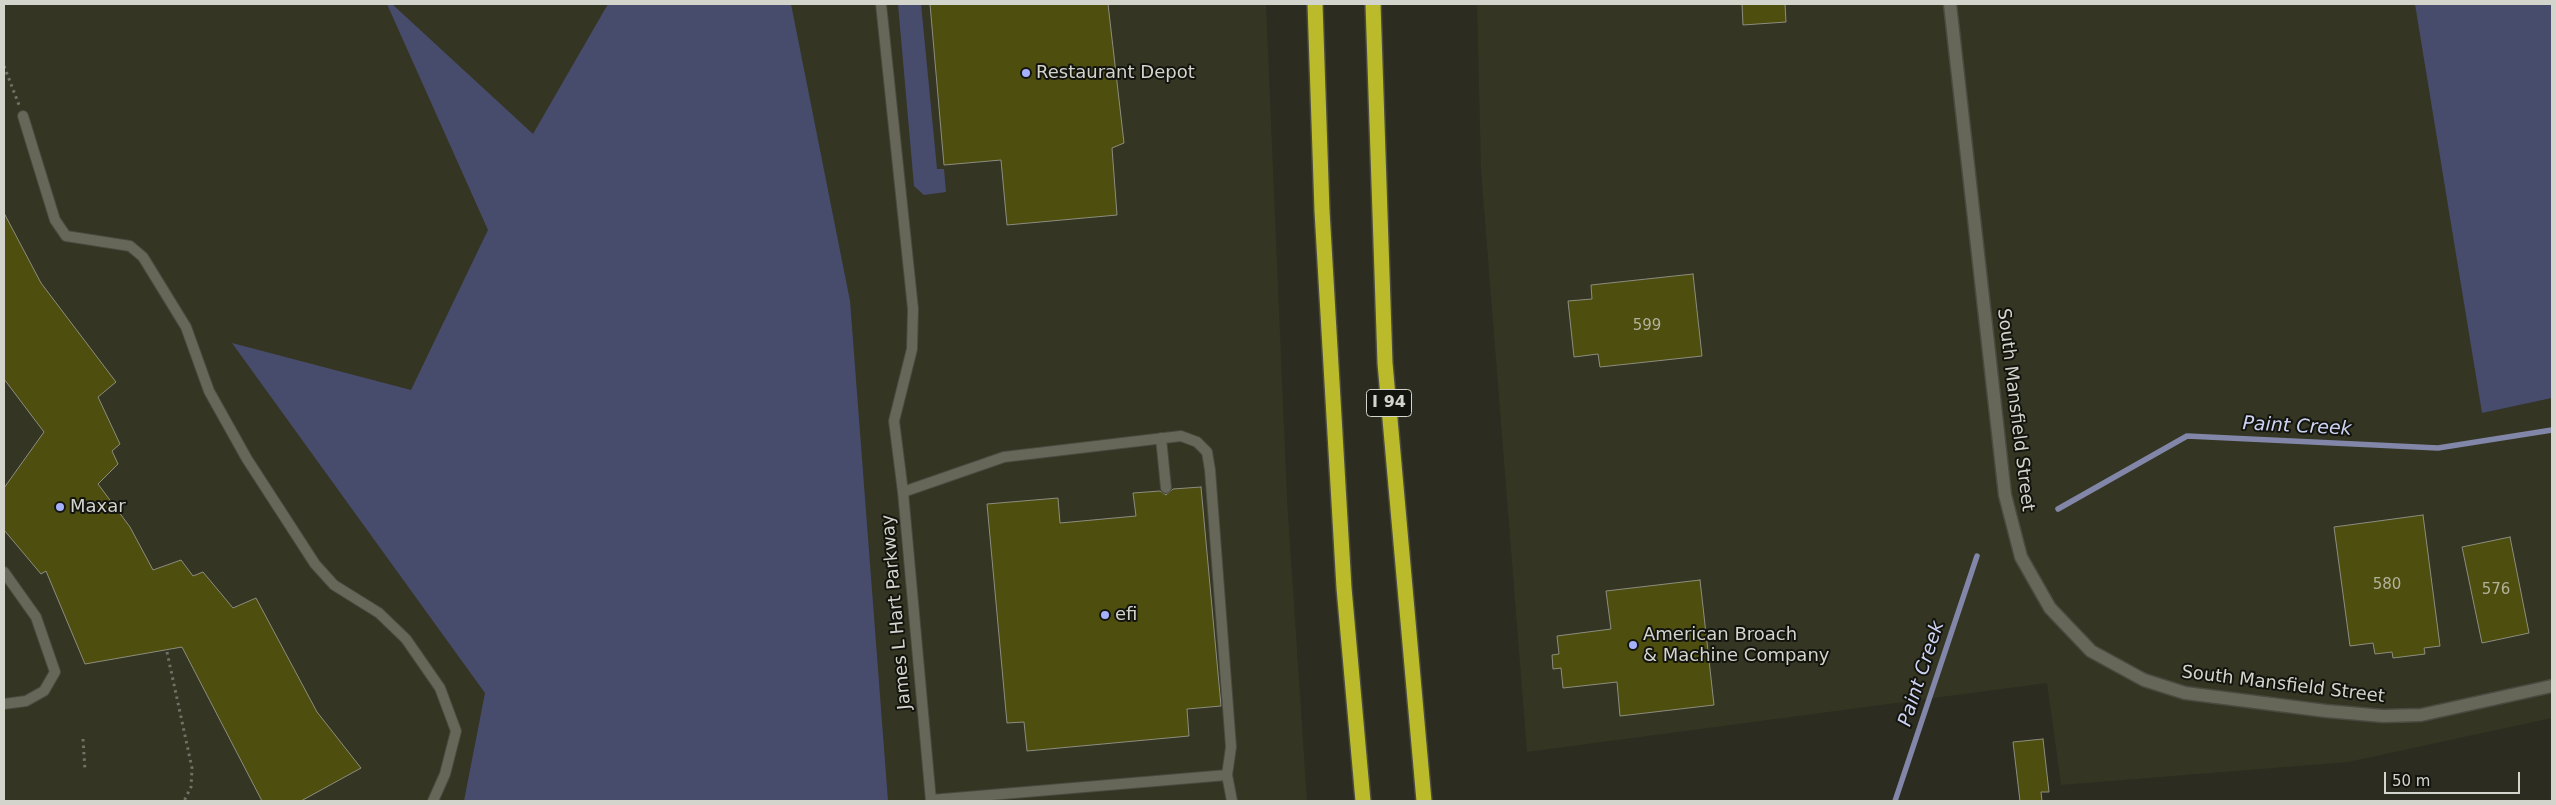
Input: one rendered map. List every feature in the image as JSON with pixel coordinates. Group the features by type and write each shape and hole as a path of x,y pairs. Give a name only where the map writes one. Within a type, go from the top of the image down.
{"highway":[{"path":"1315,4 1322,211 1344,578 1363,801"},
{"name":"I 94","path":"1373,4 1385,363 1424,801"}],"street":[{"name":"South Mansfield Street","path":"1950,4 2004,495 2021,557 2050,608 2091,651 2144,680 2185,693 2326,711 2383,716 2421,715 2552,686"}],"lane":[{"name":"James L Hart Parkway","path":"881,4 913,309 912,349 894,421 903,492 931,801"},
{"path":"23,116 55,220 66,236 130,246 144,257 186,327 210,391 246,460 315,564 334,585 379,613 406,639 440,688 456,731 445,774 433,801"},
{"path":"903,492 1004,457 1181,436 1197,442 1207,452 1210,470 1231,746 1227,775 1232,801"},
{"path":"1161,438 1166,488"},
{"path":"4,572 36,617 55,672 44,691 26,701 4,704"},
{"path":"931,801 1227,775"}],"path":[{"path":"4,66 23,116"},
{"path":"167,652 192,768 191,787 184,801"},
{"path":"82,740 85,770"}],"shaded area":[{"path":"4,4 1266,4 1287,498 1307,801 4,801"},
{"path":"387,4 392,4 533,134 608,4 791,4 850,301 888,801 464,801 485,693 232,343 411,390 488,230"},
{"path":"898,4 921,4 937,169 944,169 946,192 924,195 914,186"},
{"path":"1477,4 2416,4 2482,413 2552,398 2552,718 2348,762 2061,785 2047,683 1527,752 1481,170"},
{"path":"2415,4 2552,4 2552,398 2482,413"}],"building":[{"name":"Restaurant Depot","path":"930,4 1108,4 1124,143 1112,148 1117,215 1007,225 1001,160 944,165"},
{"path":"1742,4 1785,4 1786,22 1743,25"},
{"name":"Maxar","path":"4,213 41,283 116,382 98,397 120,444 112,451 118,464 98,484 130,527 153,570 181,560 193,576 203,572 233,608 256,598 317,712 361,768 301,801 262,801 182,647 85,664 46,571 41,574 4,530 4,488 44,432 4,379"},
{"path":"1693,274 1702,356 1600,367 1598,354 1574,357 1568,301 1592,299 1591,285"},
{"name":"efi","path":"1201,487 1221,706 1187,709 1189,736 1027,751 1024,722 1007,723 987,504 1058,498 1060,523 1136,516 1133,493 1160,491 1166,495 1173,489"},
{"path":"2423,515 2440,646 2424,648 2425,654 2393,658 2392,652 2375,654 2373,643 2350,646 2334,527"},
{"path":"2510,537 2529,633 2482,643 2462,547"},
{"name":"American Broach & Machine Company","path":"1700,580 1714,705 1620,716 1617,682 1563,688 1561,668 1553,669 1552,655 1559,654 1557,636 1611,629 1606,591"},
{"path":"2043,739 2049,792 2041,792 2042,801 2020,801 2013,742"}],"waterway":[{"name":"Paint Creek","path":"2058,509 2187,436 2438,448 2552,430"},
{"name":"Paint Creek","path":"1895,801 1977,556"}],"place":[{"name":"Restaurant Depot","path":"1026,73"},
{"name":"Maxar","path":"60,507"},
{"name":"efi","path":"1105,615"},
{"name":"American Broach & Machine Company","path":"1633,645"}]}
